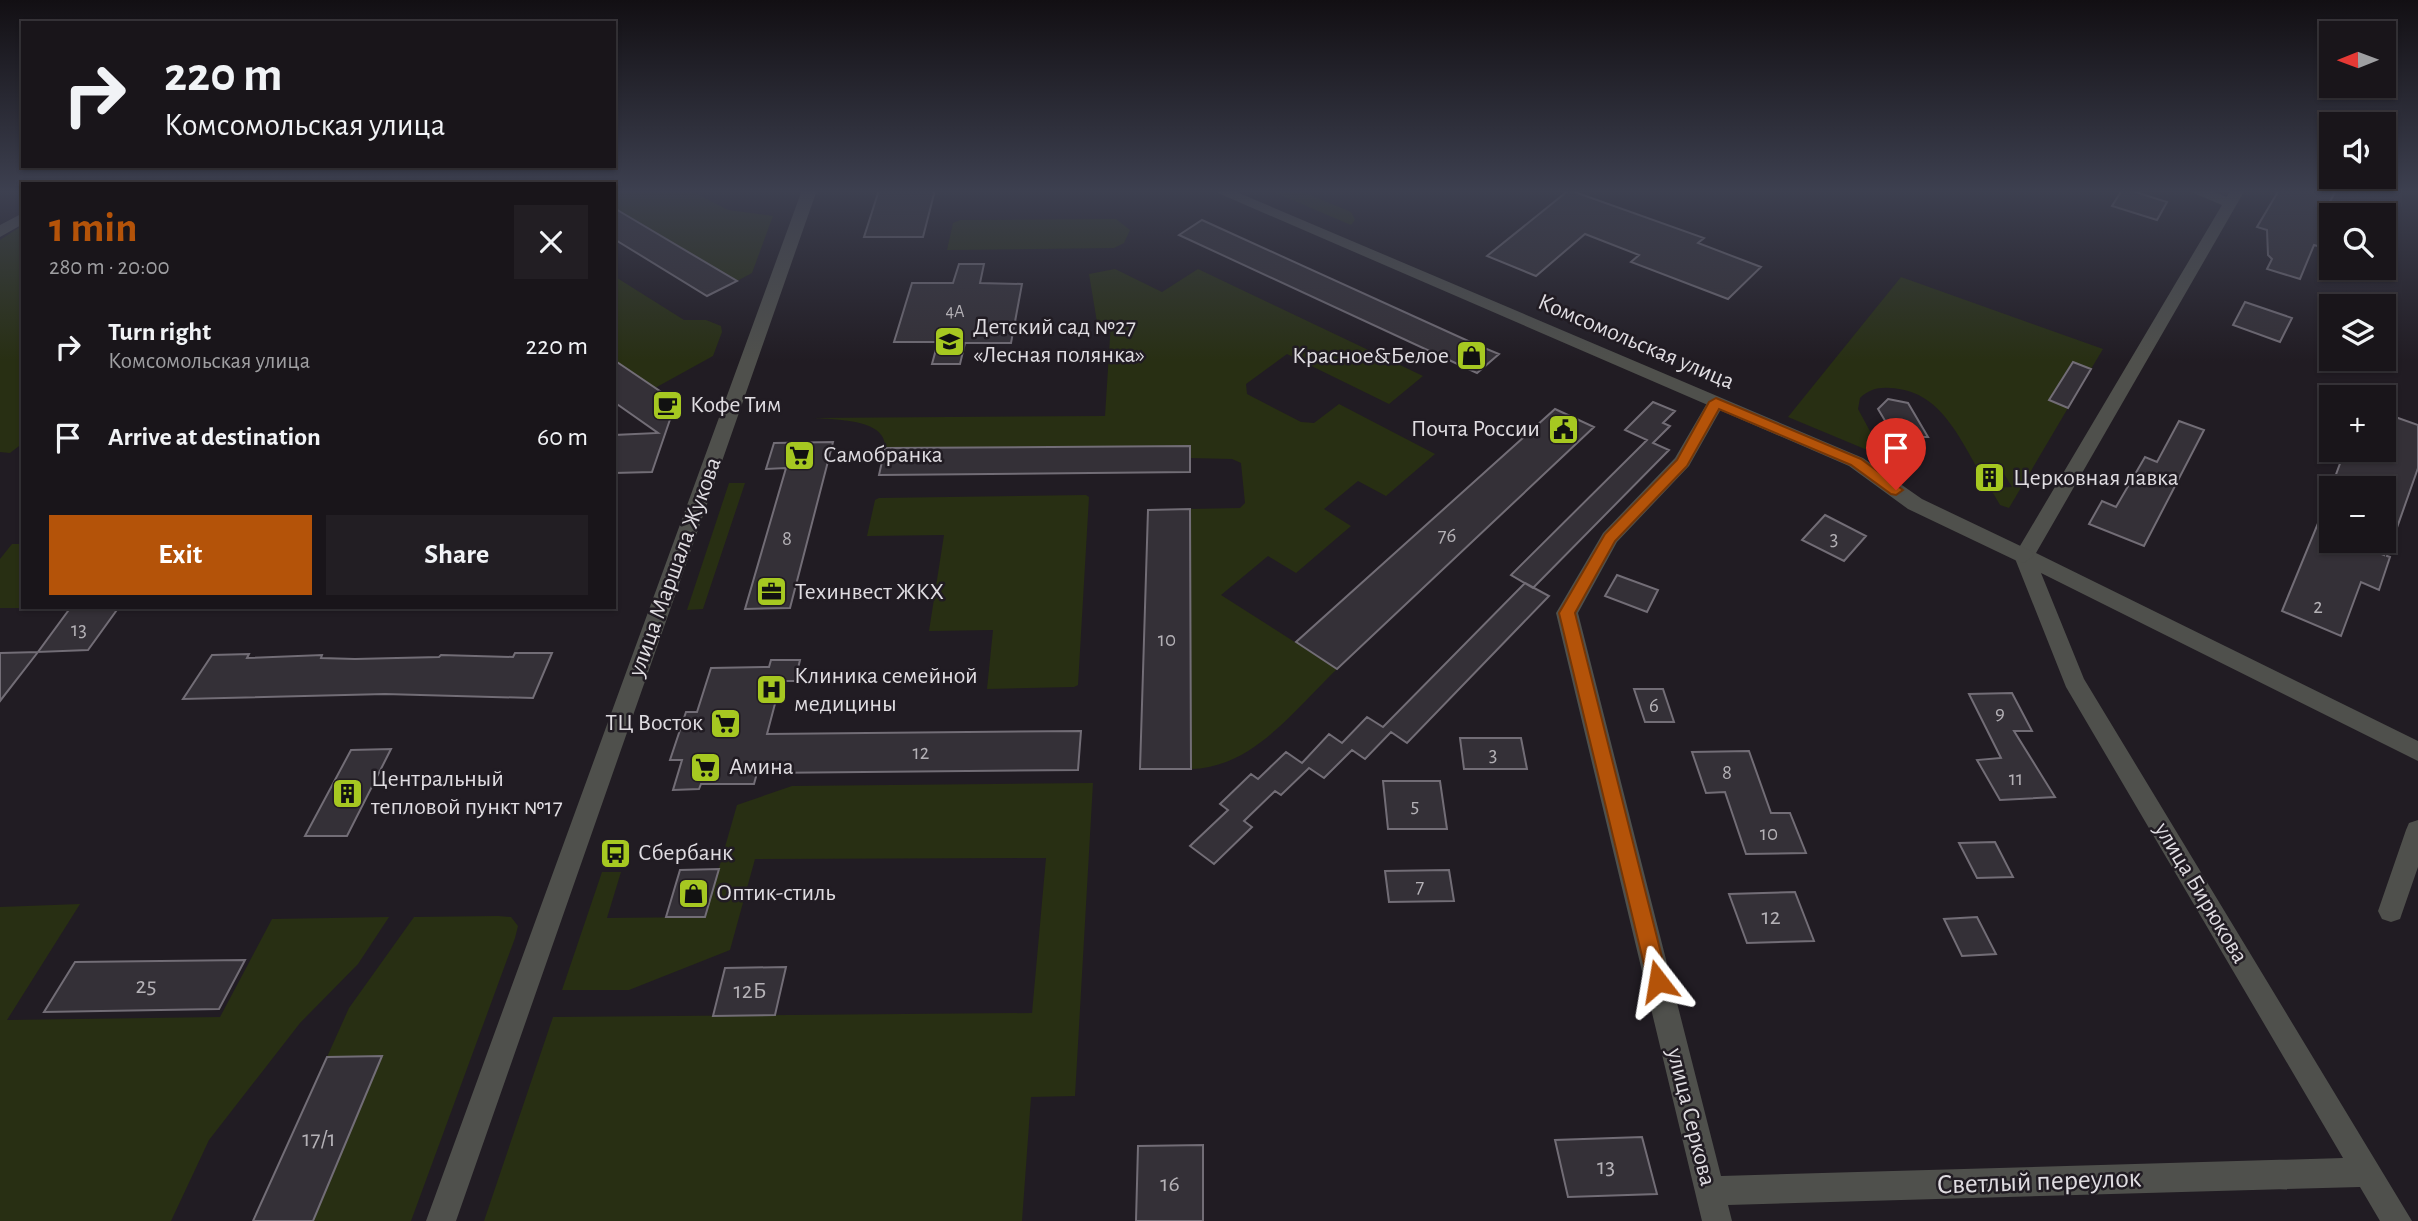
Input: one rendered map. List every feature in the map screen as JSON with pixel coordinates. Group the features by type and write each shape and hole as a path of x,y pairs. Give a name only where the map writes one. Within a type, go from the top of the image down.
{"street":[{"name":"улица Маршала Жукова","path":"441,1221 790,247"},
{"name":"Комсомольская улица","path":"1352,247 1856,462 1915,504 2418,752"},
{"path":"2024,556 2205,247"},
{"name":"улица Серкова","path":"1716,402 1682,462 1610,538 1567,613 1717,1221"},
{"name":"улица Бирюкова","path":"2024,556 2074,681 2398,1221"},
{"path":"2391,911 2418,830"},
{"name":"Светлый переулок","path":"1709,1191 2368,1172"}],"green space":[{"path":"0,247 21,247 21,445 10,453 0,452"},
{"path":"680,247 762,247 752,273 737,281"},
{"path":"948,247 1116,247 1114,248 947,250"},
{"path":"1115,269 1162,292 1198,269 1423,376 1389,404 1287,354 1246,384 1247,394 1301,422 1314,423 1339,404 1435,454 1386,496 1358,481 1324,509 1351,526 1296,573 1268,556 1221,595 1337,669 1272,733 1254,747 1213,766 1191,769 1190,509 1240,508 1245,503 1241,463 1232,459 1190,458 1189,446 885,448 878,431 869,426 846,420 813,418 1105,416 1111,322 1097,322 1089,274"},
{"path":"616,277 684,320 706,320 721,326 722,332 713,356 655,388 616,361"},
{"path":"1901,277 2103,349 2091,369 2072,362 2049,400 2068,408 2009,508 2000,505 1990,488 2012,487 2001,469 1981,468 1984,474 1981,474 1946,418 1922,397 1890,388 1877,389 1860,398 1858,409 1884,457 1788,417"},
{"path":"729,483 745,483 703,609 687,610"},
{"path":"1089,497 1078,685 1074,687 987,689 993,630 929,631 944,535 867,536 875,500 879,498"},
{"path":"12,544 21,544 20,608 0,608 0,559"},
{"path":"1093,783 1075,1096 1031,1097 1022,1221 484,1221 553,1017 1032,1013 1046,858 755,859 730,950 629,990 562,990 602,872 621,872 607,918 705,917 737,805 792,786"},
{"path":"80,904 7,1020 220,1017 272,919 389,917 358,964 300,1023 209,1140 171,1221 0,1221 0,907"},
{"path":"414,917 511,917 518,926 515,938 411,1221 313,1221 382,1056 327,1057 349,1008"}],"building":[{"path":"627,247 680,247 737,281 707,296"},
{"path":"1205,247 1261,247 1499,354 1477,373"},
{"path":"1498,247 1570,247 1536,276 1487,256"},
{"path":"1618,247 1708,247 1761,267 1728,299 1631,262 1639,255"},
{"path":"2268,247 2313,247 2300,279 2267,269 2272,259 2268,255"},
{"path":"959,264 984,264 980,283 1022,284 1011,343 965,343 960,364 932,364 938,342 894,342 912,283 953,283"},
{"path":"2245,302 2292,318 2280,342 2233,325"},
{"path":"616,361 676,402 652,472 616,473 616,435 658,433 616,403"},
{"path":"2073,362 2091,369 2068,408 2049,400"},
{"path":"1888,399 1908,403 1928,437 1905,437 1897,424 1887,424 1878,409"},
{"path":"1653,402 1675,411 1663,423 1670,426 1653,443 1669,450 1533,588 1511,575 1647,440 1625,430"},
{"path":"1555,409 1594,427 1337,669 1296,642"},
{"path":"2396,417 2418,425 2418,468 2396,530 2396,476 2335,476 2341,462 2396,462"},
{"path":"2179,421 2204,430 2144,546 2089,524 2102,501 2116,507 2145,457 2157,462"},
{"path":"833,442 790,608 745,609 786,468 766,469 774,443"},
{"path":"1190,446 1190,472 879,475 885,448"},
{"path":"1190,509 1191,769 1140,769 1148,510"},
{"path":"1825,515 1866,536 1844,561 1802,540"},
{"path":"2319,521 2319,553 2388,553 2387,556 2390,557 2379,590 2361,582 2341,636 2282,611"},
{"path":"1617,575 1658,590 1647,612 1605,596"},
{"path":"1525,583 1549,596 1407,743 1391,732 1365,759 1352,750 1324,778 1309,768 1281,795 1275,791 1244,821 1252,827 1214,864 1190,846 1228,810 1220,804 1251,774 1258,779 1286,752 1302,763 1329,734 1342,743 1367,717 1383,727"},
{"path":"70,609 118,609 88,650 38,652"},
{"path":"38,652 0,701 0,653"},
{"path":"515,653 552,653 533,698 385,694 183,699 212,655 249,654 247,658 322,655 321,658 355,659 441,655 513,657"},
{"path":"771,660 800,660 795,681 781,681 767,734 1081,731 1078,770 757,773 754,784 701,784 699,789 673,790 682,760 670,760 686,712 697,712 711,668 769,667"},
{"path":"1634,689 1663,689 1674,722 1645,722"},
{"path":"2012,693 2032,731 2014,731 2055,797 2000,800 1977,760 2001,758 1969,694"},
{"path":"1460,738 1521,738 1527,769 1464,769"},
{"name":"Центральный тепловой пункт №17","path":"391,749 347,836 305,836 351,750"},
{"path":"1749,751 1771,813 1790,813 1806,853 1746,854 1725,792 1706,793 1692,752"},
{"path":"1383,781 1440,781 1447,829 1388,829"},
{"path":"1995,842 2013,877 1977,878 1959,843"},
{"path":"719,869 705,917 666,917 680,870"},
{"path":"1449,870 1454,901 1389,902 1385,871"},
{"path":"1795,892 1814,941 1747,943 1729,894"},
{"path":"1977,917 1996,954 1962,956 1944,919"},
{"path":"245,960 219,1009 44,1012 75,962"},
{"path":"786,967 775,1015 713,1016 725,968"},
{"path":"382,1056 313,1221 253,1221 327,1057"},
{"path":"1642,1137 1657,1194 1568,1197 1555,1140"},
{"path":"1203,1145 1203,1221 1136,1221 1138,1146"}],"place":[{"name":"Детский сад №27 «Лесная полянка»","path":"950,341"},
{"name":"Красное&Белое","path":"1472,356"},
{"name":"Кофе Тим","path":"667,405"},
{"name":"Почта России","path":"1563,429"},
{"name":"Самобранка","path":"800,455"},
{"name":"Церковная лавка","path":"1990,478"},
{"name":"Техинвест ЖКХ","path":"772,592"},
{"name":"Клиника семейной медицины","path":"771,690"},
{"name":"ТЦ Восток","path":"726,723"},
{"name":"Амина","path":"706,767"},
{"name":"Центральный тепловой пункт №17","path":"348,793"},
{"name":"Сбербанк","path":"615,853"},
{"name":"Оптик-стиль","path":"693,893"}],"route":[{"path":"1658,981 1567,613 1610,538 1682,462 1716,402 1856,462 1896,490"}]}
